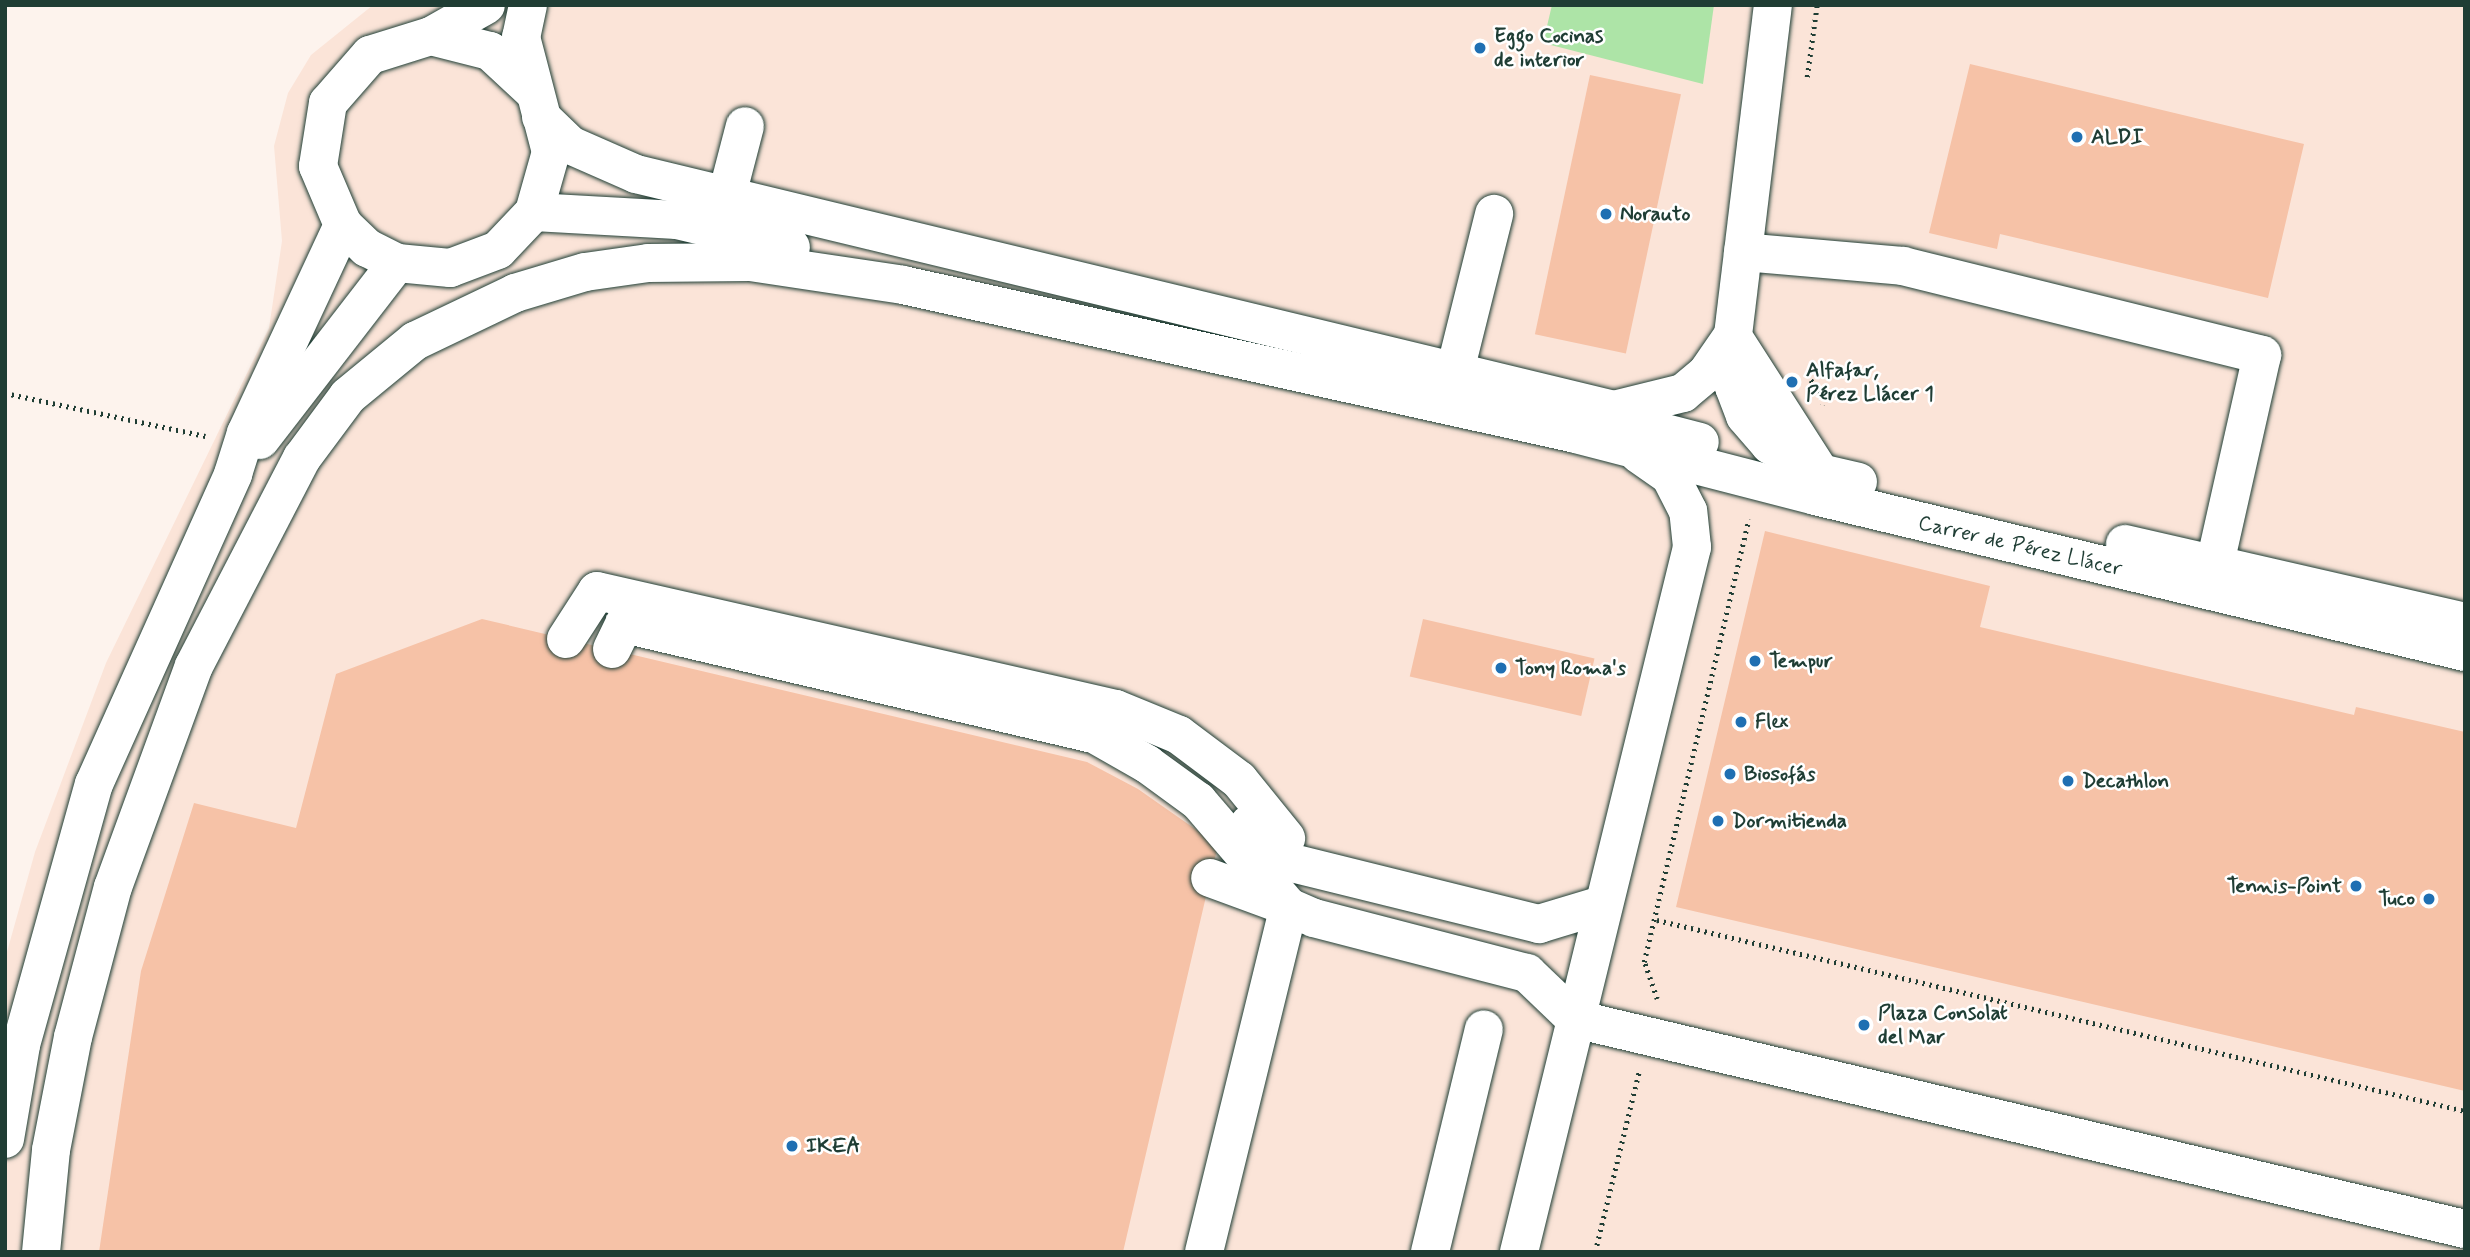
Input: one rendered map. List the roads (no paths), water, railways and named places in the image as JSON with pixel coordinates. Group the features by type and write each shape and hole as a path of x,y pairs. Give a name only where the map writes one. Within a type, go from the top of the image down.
{"street":[{"path":"486,5 431,36 370,55 328,103 318,166 343,225 367,248 397,263 450,268 498,250 534,212 551,152 521,37 528,5"},
{"name":"Carrer de Pérez Llácer","path":"1773,5 1732,335 1734,387 1745,416 1770,445 1820,472 2465,622"},
{"path":"431,36 490,51 570,145 636,174 1614,410 1661,432 1820,472"},
{"path":"727,195 745,126"},
{"path":"534,212 677,220 792,247 903,285"},
{"path":"1455,371 1494,214"},
{"path":"5,1139 13,1053 94,784 233,474 246,433 343,225"},
{"path":"1743,252 1903,266 2262,355 2216,564"},
{"path":"41,1252 51,1150 73,1037 113,887 151,774 194,666 302,458 348,396 415,341 515,293 585,272 648,264 750,262 903,285 1299,376 1576,434"},
{"path":"233,474 397,263"},
{"path":"1614,410 1683,393 1706,373 1732,335"},
{"path":"1299,376 1350,360 1431,379 1455,371"},
{"path":"1455,371 1468,386 1531,403 1576,434"},
{"name":"Carrer de Pérez Llácer","path":"1576,434 1638,452 2465,652"},
{"path":"1519,1252 1692,547 1688,511 1670,476 1638,452"},
{"path":"1289,907 1198,801 1147,764 1096,735 624,624 589,644 597,591 1116,709 1179,735 1239,780 1289,842 1320,870 1539,924 1602,905"},
{"path":"1210,878 1314,918 1527,973 1575,1019 2465,1228"},
{"path":"1205,1252 1289,907"},
{"path":"1430,1252 1484,1029"}],"place":[{"name":"Eggo Cocinas de interior","path":"1480,48"},
{"name":"ALDI","path":"2077,137"},
{"name":"Norauto","path":"1606,214"},
{"name":"Alfafar, Pérez Llácer 1","path":"1792,382"},
{"name":"Tempur","path":"1755,661"},
{"name":"Tony Roma's","path":"1501,668"},
{"name":"Flex","path":"1741,722"},
{"name":"Biosofás","path":"1730,774"},
{"name":"Decathlon","path":"2068,781"},
{"name":"Dormitienda","path":"1718,821"},
{"name":"Tennis-Point","path":"2356,886"},
{"name":"Tuco","path":"2429,899"},
{"name":"Plaza Consolat del Mar","path":"1864,1025"},
{"name":"IKEA","path":"792,1146"}]}
